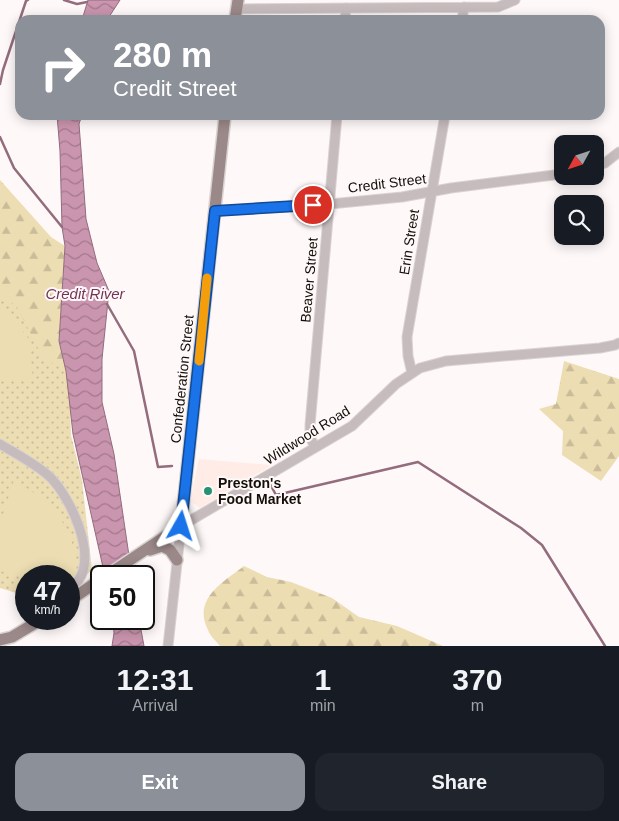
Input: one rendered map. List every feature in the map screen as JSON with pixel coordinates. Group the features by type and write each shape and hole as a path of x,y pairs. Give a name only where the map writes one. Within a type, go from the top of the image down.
{"main road":[{"name":"Confederation Street","path":"181,526 224,120"},
{"path":"123,565 181,526"},
{"path":"137,556 162,546 170,550 177,560"},
{"path":"0,640 12,637 24,630"}],"street":[{"path":"236,10 498,7 515,0"},
{"path":"463,15 464,7"},
{"path":"345,15 346,8"},
{"name":"Beaver Street","path":"315,447 310,437 310,425 337,120"},
{"name":"Erin Street","path":"412,373 408,356 407,337 444,120"},
{"path":"604,163 619,152"},
{"name":"Credit Street","path":"215,211 330,204 402,197 451,188 554,175"},
{"name":"Wildwood Road","path":"181,526 352,426 396,384 412,373 434,363 600,348 615,346 619,343"},
{"path":"0,444 49,476 62,491 81,532 85,558 84,568 80,576"},
{"name":"Confederation Street","path":"168,646 181,526"}],"shaded area":[{"path":"199,459 272,465 200,508 190,501"}],"green space":[{"path":"0,180 51,237 65,246 59,341 66,371 43,358 16,305 0,297"},
{"path":"0,290 33,309 69,376 71,435 82,480 91,565 90,572 80,580 80,565 15,565 15,593 0,588"},
{"path":"0,304 29,339 33,379 0,379"},
{"path":"564,361 619,379 619,456 601,481 562,455 563,431 539,409 556,404"},
{"path":"14,480 51,504 68,531 76,555 76,565 15,565 15,575 0,571 0,523"},
{"path":"244,566 267,577 291,582 332,598 359,617 397,626 443,646 220,646 209,632 204,619 204,609 212,592"}],"water":[{"path":"88,0 120,0 110,15 84,15"},
{"name":"Credit River","path":"57,120 80,120 79,124 86,219 97,263 109,291 102,359 102,402 114,454 130,565 103,565 73,434 66,371 59,341 65,246 62,227"},
{"path":"114,630 141,630 144,646 112,646"}],"waterway":[{"path":"21,15 28,0"},
{"path":"64,0 77,4 87,2"},
{"path":"0,84 15,34"},
{"path":"0,137 14,168 62,227"},
{"path":"107,304 134,351 158,467 172,466"},
{"path":"269,482 276,495 418,462 521,528 542,545 605,646"}],"slow traffic":[{"path":"199,361 207,278"}],"place":[{"name":"Preston's Food Market","path":"208,491"}],"route":[{"path":"181,526 215,211 313,205"}]}
